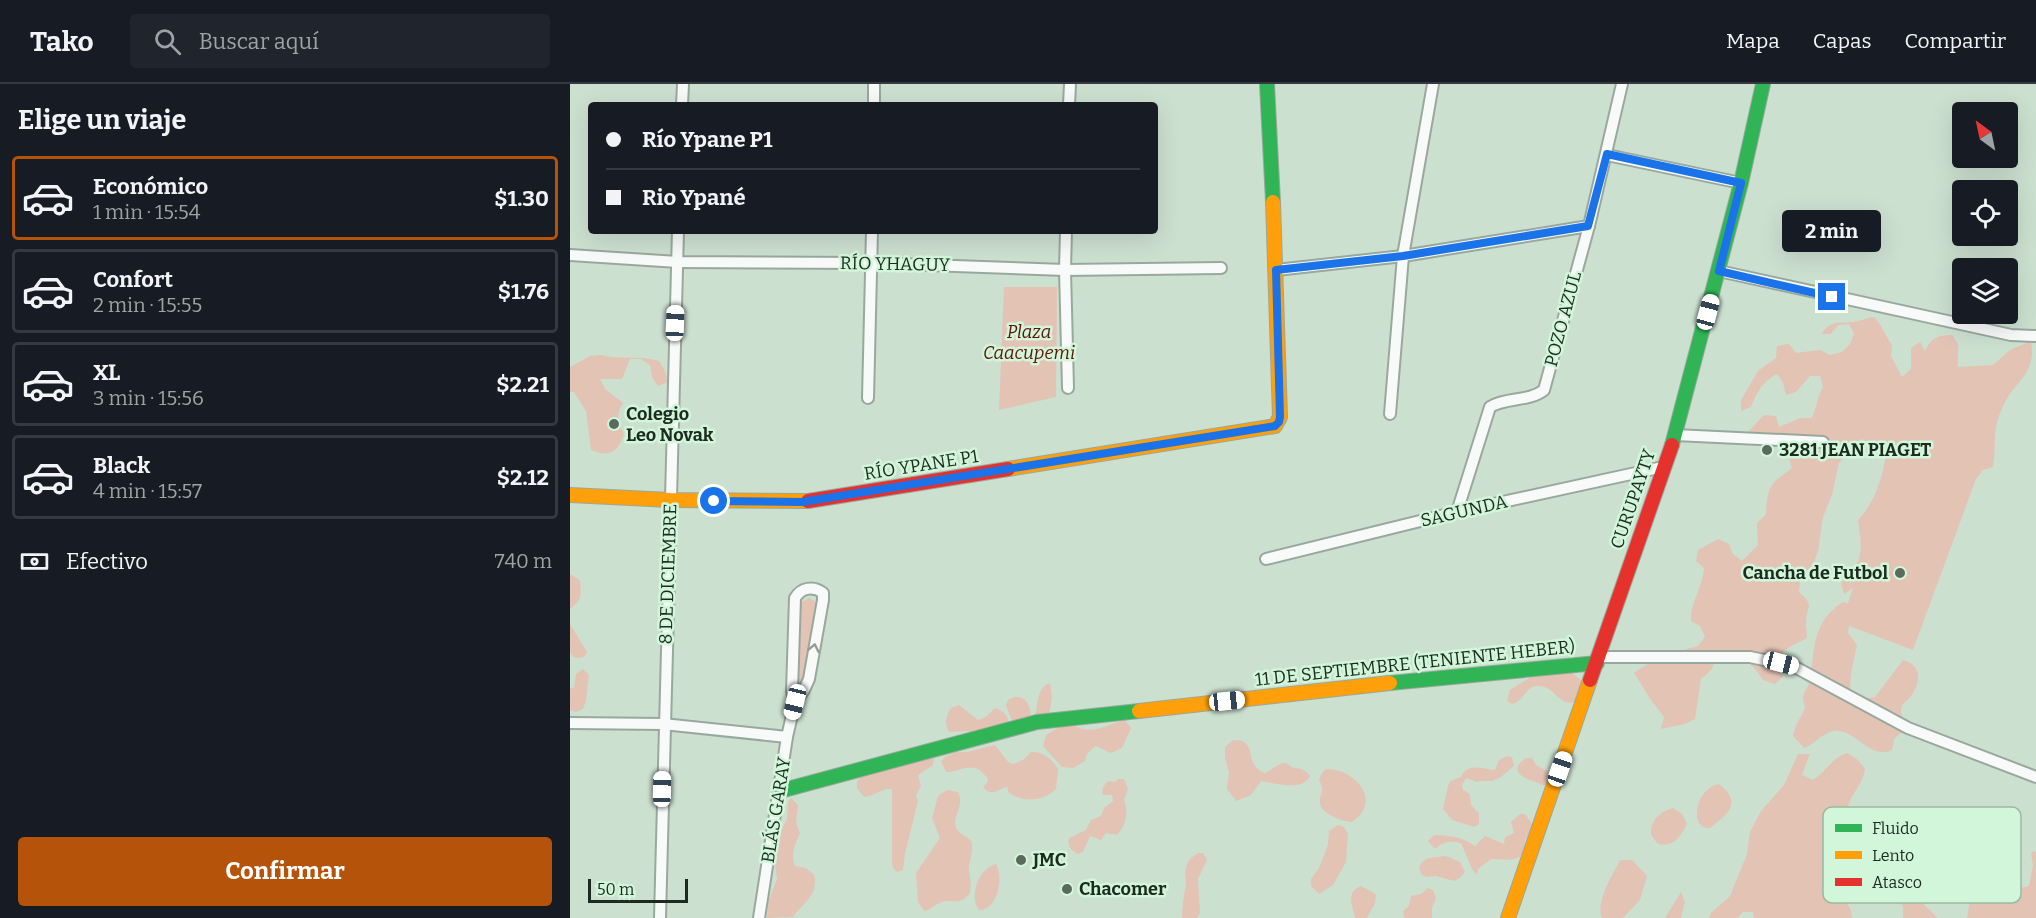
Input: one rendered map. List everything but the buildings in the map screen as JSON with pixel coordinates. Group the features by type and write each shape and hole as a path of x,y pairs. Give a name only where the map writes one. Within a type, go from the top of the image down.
{"street":[{"path":"682,102 683,84"},
{"path":"873,102 874,84"},
{"path":"1069,102 1070,84"},
{"path":"1267,84 1276,270 1403,256 1588,226"},
{"path":"1390,414 1403,256 1433,84"},
{"name":"POZO AZUL","path":"1457,512 1490,407 1500,401 1537,395 1544,390 1607,154 1622,84"},
{"name":"CURUPAYTY","path":"1508,918 1675,435 1719,271 1764,84"},
{"path":"1607,154 1741,183"},
{"name":"8 DE DICIEMBRE","path":"660,918 663,724 678,234"},
{"path":"868,398 872,234"},
{"path":"1066,234 1068,388"},
{"name":"RÍO YHAGUY","path":"570,255 678,262 871,263 1065,270 1221,268"},
{"name":"RÍO YPANE P1","path":"570,495 670,500 802,502 1275,426 1280,417 1276,270"},
{"path":"1719,271 2011,335 2036,336"},
{"path":"1675,435 1822,441"},
{"name":"SAGUNDA","path":"1266,559 1457,512 1663,467"},
{"path":"812,588 822,593 824,600 809,679 795,702 792,691 795,598 802,590 812,588"},
{"path":"1598,660 1750,657 1793,666 1908,728 2036,777"},
{"name":"11 DE SEPTIEMBRE (TENIENTE HEBER)","path":"780,791 1037,722 1598,660"},
{"name":"BLÁS GARAY","path":"759,918 787,737 795,702"},
{"path":"570,723 663,724 787,737"}],"green space":[{"name":"Plaza Caacupemi","path":"1004,287 1057,287 1056,397 999,410"},
{"path":"1874,317 1892,345 1891,356 1902,377 1911,369 1911,348 1920,342 1925,351 1932,340 1943,336 1952,335 1958,344 1958,367 1993,365 2010,350 2031,341 2032,351 2026,373 2008,397 1998,419 1993,467 1983,470 1976,479 1913,650 1849,626 1848,633 1857,645 1850,690 1856,694 1865,698 1875,697 1903,660 1916,668 1918,681 1916,688 1902,705 1904,722 1901,733 1894,739 1892,750 1884,752 1870,748 1842,731 1830,732 1804,748 1793,736 1805,708 1803,697 1810,680 1814,646 1820,627 1833,610 1843,602 1848,603 1853,588 1844,594 1841,583 1858,561 1861,547 1858,520 1873,498 1883,470 1886,453 1862,439 1852,445 1839,463 1832,495 1823,517 1818,551 1814,562 1800,580 1799,592 1809,604 1806,617 1807,638 1784,651 1781,660 1783,677 1775,684 1763,680 1749,663 1729,650 1717,655 1712,669 1701,679 1695,719 1685,724 1661,729 1664,717 1634,673 1656,660 1698,646 1705,637 1700,626 1691,621 1692,607 1704,568 1696,561 1698,550 1718,539 1729,544 1733,554 1742,561 1758,545 1757,523 1766,514 1771,487 1792,468 1783,437 1750,443 1748,432 1764,415 1776,416 1779,427 1800,418 1812,418 1823,387 1820,376 1810,376 1796,392 1786,395 1783,383 1777,374 1761,388 1751,407 1741,411 1741,400 1758,371 1776,358 1777,346 1789,344 1796,353 1820,350 1830,355 1842,352 1850,344 1854,334 1849,324 1838,325 1831,334 1821,334 1825,329 1835,323"},
{"path":"590,356 645,358 659,361 668,382 658,386 652,377 650,365 641,359 630,359 622,379 600,379 605,389 623,403 618,418 624,434 616,449 608,453 591,450 586,411 574,392 570,392 570,367"},
{"path":"570,574 580,580 581,594 579,600 570,609"},
{"path":"809,598 818,603 804,681 799,680 800,603"},
{"path":"570,624 587,652 584,657 573,657 570,652"},
{"path":"583,669 589,675 587,696 583,709 576,712 570,710 570,689 574,687 576,674"},
{"path":"1569,671 1584,682 1579,701 1566,702 1549,689 1538,686 1530,689 1516,703 1512,704 1507,701 1510,690 1531,677"},
{"path":"1050,683 1052,698 1049,715 1035,715 1040,692"},
{"path":"1014,697 1025,700 1031,718 1018,723 1011,719 1006,705 1008,700"},
{"path":"959,705 978,720 986,717 995,708 998,709 1007,717 1008,725 978,735 968,731 949,732 946,723 948,714 951,708"},
{"path":"1125,720 1131,728 1122,748 1111,753 1095,746 1087,754 1085,761 1073,768 1062,767 1043,746 1046,735 1063,726 1069,725 1089,730"},
{"path":"1233,740 1246,744 1254,764 1265,773 1282,763 1287,763 1291,767 1304,770 1310,776 1301,784 1295,785 1261,781 1251,795 1236,801 1227,789 1229,772 1225,758 1225,747"},
{"path":"995,745 1008,762 1013,764 1023,760 1031,752 1047,756 1058,769 1056,789 1045,796 1033,799 1015,796 1009,793 1007,787 989,792 983,787 988,778 977,768 946,772 941,761 956,752 967,752"},
{"path":"1848,753 1865,769 1848,807 1823,807 1823,903 1847,903 1852,918 1754,918 1753,912 1743,912 1737,918 1709,918 1711,913 1730,896 1747,854 1750,832 1761,811 1784,785 1798,754 1810,754 1802,775 1813,780 1842,755"},
{"path":"1507,756 1512,757 1514,766 1501,777 1492,781 1477,782 1466,778 1462,785 1463,790 1470,794 1471,805 1479,813 1479,824 1474,827 1452,820 1443,809 1450,783 1461,777 1467,769 1495,770 1499,760"},
{"path":"929,757 934,759 933,765 918,775 921,786 916,796 918,801 903,870 897,872 892,863 892,789 864,797 857,788 857,782 864,774"},
{"path":"1526,758 1532,758 1536,765 1547,771 1549,776 1547,785 1528,779 1518,772 1518,766"},
{"path":"1326,769 1346,774 1362,787 1365,805 1361,814 1352,822 1333,816 1321,807 1322,788 1319,779"},
{"path":"1124,779 1128,789 1124,800 1126,818 1123,827 1117,835 1106,833 1101,840 1090,836 1083,852 1076,853 1069,846 1069,838 1086,830 1091,820 1101,816 1104,808 1113,801 1112,795 1102,793 1103,787 1108,781 1114,782"},
{"path":"1719,784 1730,797 1730,808 1710,828 1703,827 1699,823 1697,809 1704,793"},
{"path":"947,790 958,792 960,801 956,828 972,844 969,866 971,890 962,900 943,902 924,911 918,902 916,873 940,838 932,818 938,796"},
{"path":"791,798 798,805 796,822 800,833 794,850 795,866 806,868 814,875 814,888 809,898 793,917 767,918 769,900 777,879 774,857 787,819 788,803"},
{"path":"1673,808 1682,814 1687,824 1673,842 1658,844 1651,835 1652,825 1660,814"},
{"path":"1520,814 1525,814 1534,826 1533,832 1525,840 1525,852 1518,858 1491,859 1478,869 1477,875 1461,843 1447,842 1435,849 1428,841 1434,835 1445,836 1460,838 1475,846 1485,836 1504,844 1505,837 1514,833 1511,822"},
{"path":"1338,825 1344,827 1348,834 1346,862 1333,885 1319,894 1311,886 1311,879 1319,868 1328,845 1329,831"},
{"path":"2036,852 2036,918 1967,918 1970,903 2021,903 2021,888 2029,886 2033,866 2031,853"},
{"path":"1198,853 1203,853 1207,860 1198,879 1200,913 1197,918 1182,918 1186,884 1185,870 1189,861"},
{"path":"1446,856 1460,862 1465,872 1461,877 1454,881 1436,876 1426,877 1421,874 1419,868 1424,861"},
{"path":"1620,860 1632,860 1647,876 1640,900 1623,918 1602,918 1600,911 1603,896"},
{"path":"996,864 999,877 998,892 991,905 979,910 975,897 977,883 985,871"},
{"path":"1361,886 1376,895 1375,903 1367,918 1355,918 1352,896 1353,892"},
{"path":"1428,888 1433,890 1436,898 1432,908 1432,918 1404,918 1403,911 1409,906 1411,896 1421,894"},
{"path":"1681,892 1685,902 1681,918 1665,918"},
{"path":"1900,903 1923,903 1937,918 1903,918 1903,906"}],"traffic: fast":[{"path":"1267,84 1273,202"},
{"path":"1672,445 1741,183 1763,84"},
{"path":"1390,683 1597,663"},
{"path":"780,791 1037,722 1139,711"}],"traffic: slow":[{"path":"1008,469 1275,426 1280,417 1273,202"},
{"path":"570,495 670,500 808,501"},
{"path":"1508,918 1590,680"},
{"path":"1139,711 1390,683"}],"traffic: jam":[{"path":"1590,680 1672,445"},
{"path":"808,501 1008,469"}],"place":[{"name":"Colegio Leo Novak","path":"614,424"},
{"name":"3281 JEAN PIAGET","path":"1767,450"},
{"name":"Cancha de Futbol","path":"1900,573"},
{"name":"JMC","path":"1021,860"},
{"name":"Chacomer","path":"1067,889"}],"route":[{"path":"714,501 802,502 1275,426 1280,417 1276,270 1403,256 1588,226 1607,154 1741,183 1719,271 1832,297"}]}
